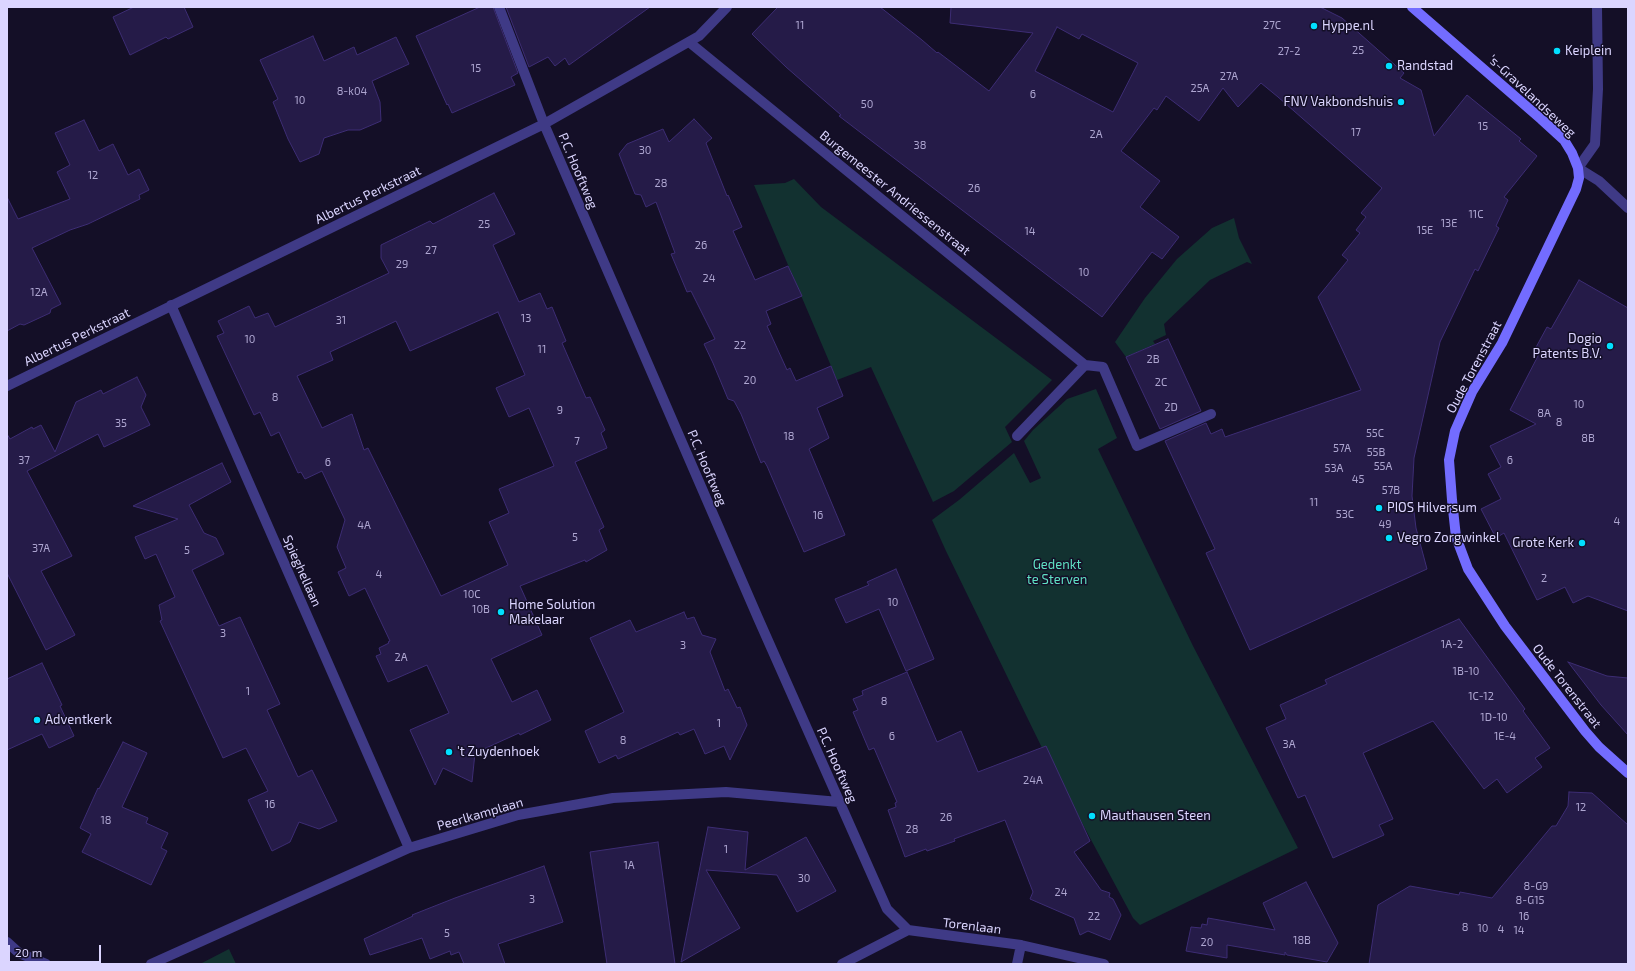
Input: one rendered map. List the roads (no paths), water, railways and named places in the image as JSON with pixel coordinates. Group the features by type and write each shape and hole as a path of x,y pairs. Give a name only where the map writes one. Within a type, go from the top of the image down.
{"main road":[{"name":"'s-Gravelandseweg","path":"1412,7 1564,140 1572,153 1578,168"},
{"name":"Oude Torenstraat","path":"1578,168 1576,189 1502,343 1472,392 1455,431 1449,460 1452,500 1456,537 1468,569 1501,620 1585,731 1599,747 1628,773"}],"street":[{"name":"P.C. Hooftweg","path":"499,7 544,124 839,802 887,909 908,930"},
{"name":"Albertus Perkstraat","path":"7,386 544,124 699,36 728,7"},
{"path":"1597,7 1598,88 1595,144 1578,168 1599,182 1628,208"},
{"name":"Burgemeester Andriessenstraat","path":"689,42 1085,365 1103,367 1138,446 1211,414"},
{"name":"Spieghellaan","path":"171,305 409,848"},
{"path":"1017,436 1085,365"},
{"name":"Peerlkamplaan","path":"151,964 409,848 518,814 613,798 726,792 839,802"},
{"path":"842,964 908,930"},
{"name":"Torenlaan","path":"908,930 1021,945 1104,964"},
{"path":"7,942 19,953 46,964"},
{"path":"1017,964 1021,945"}],"place":[{"name":"Hyppe.nl","path":"1314,26"},
{"name":"Keiplein","path":"1557,51"},
{"name":"Randstad","path":"1389,66"},
{"name":"FNV Vakbondshuis","path":"1401,102"},
{"name":"Dogio Patents B.V.","path":"1610,346"},
{"name":"PIOS Hilversum","path":"1379,508"},
{"name":"Vegro Zorgwinkel","path":"1389,538"},
{"name":"Grote Kerk","path":"1582,543"},
{"name":"Home Solution Makelaar","path":"501,612"},
{"name":"Adventkerk","path":"37,720"},
{"name":"'t Zuydenhoek","path":"449,752"},
{"name":"Mauthausen Steen","path":"1092,816"}],"park label":[{"name":"Gedenkt te Sterven","path":"1057,572"}]}
